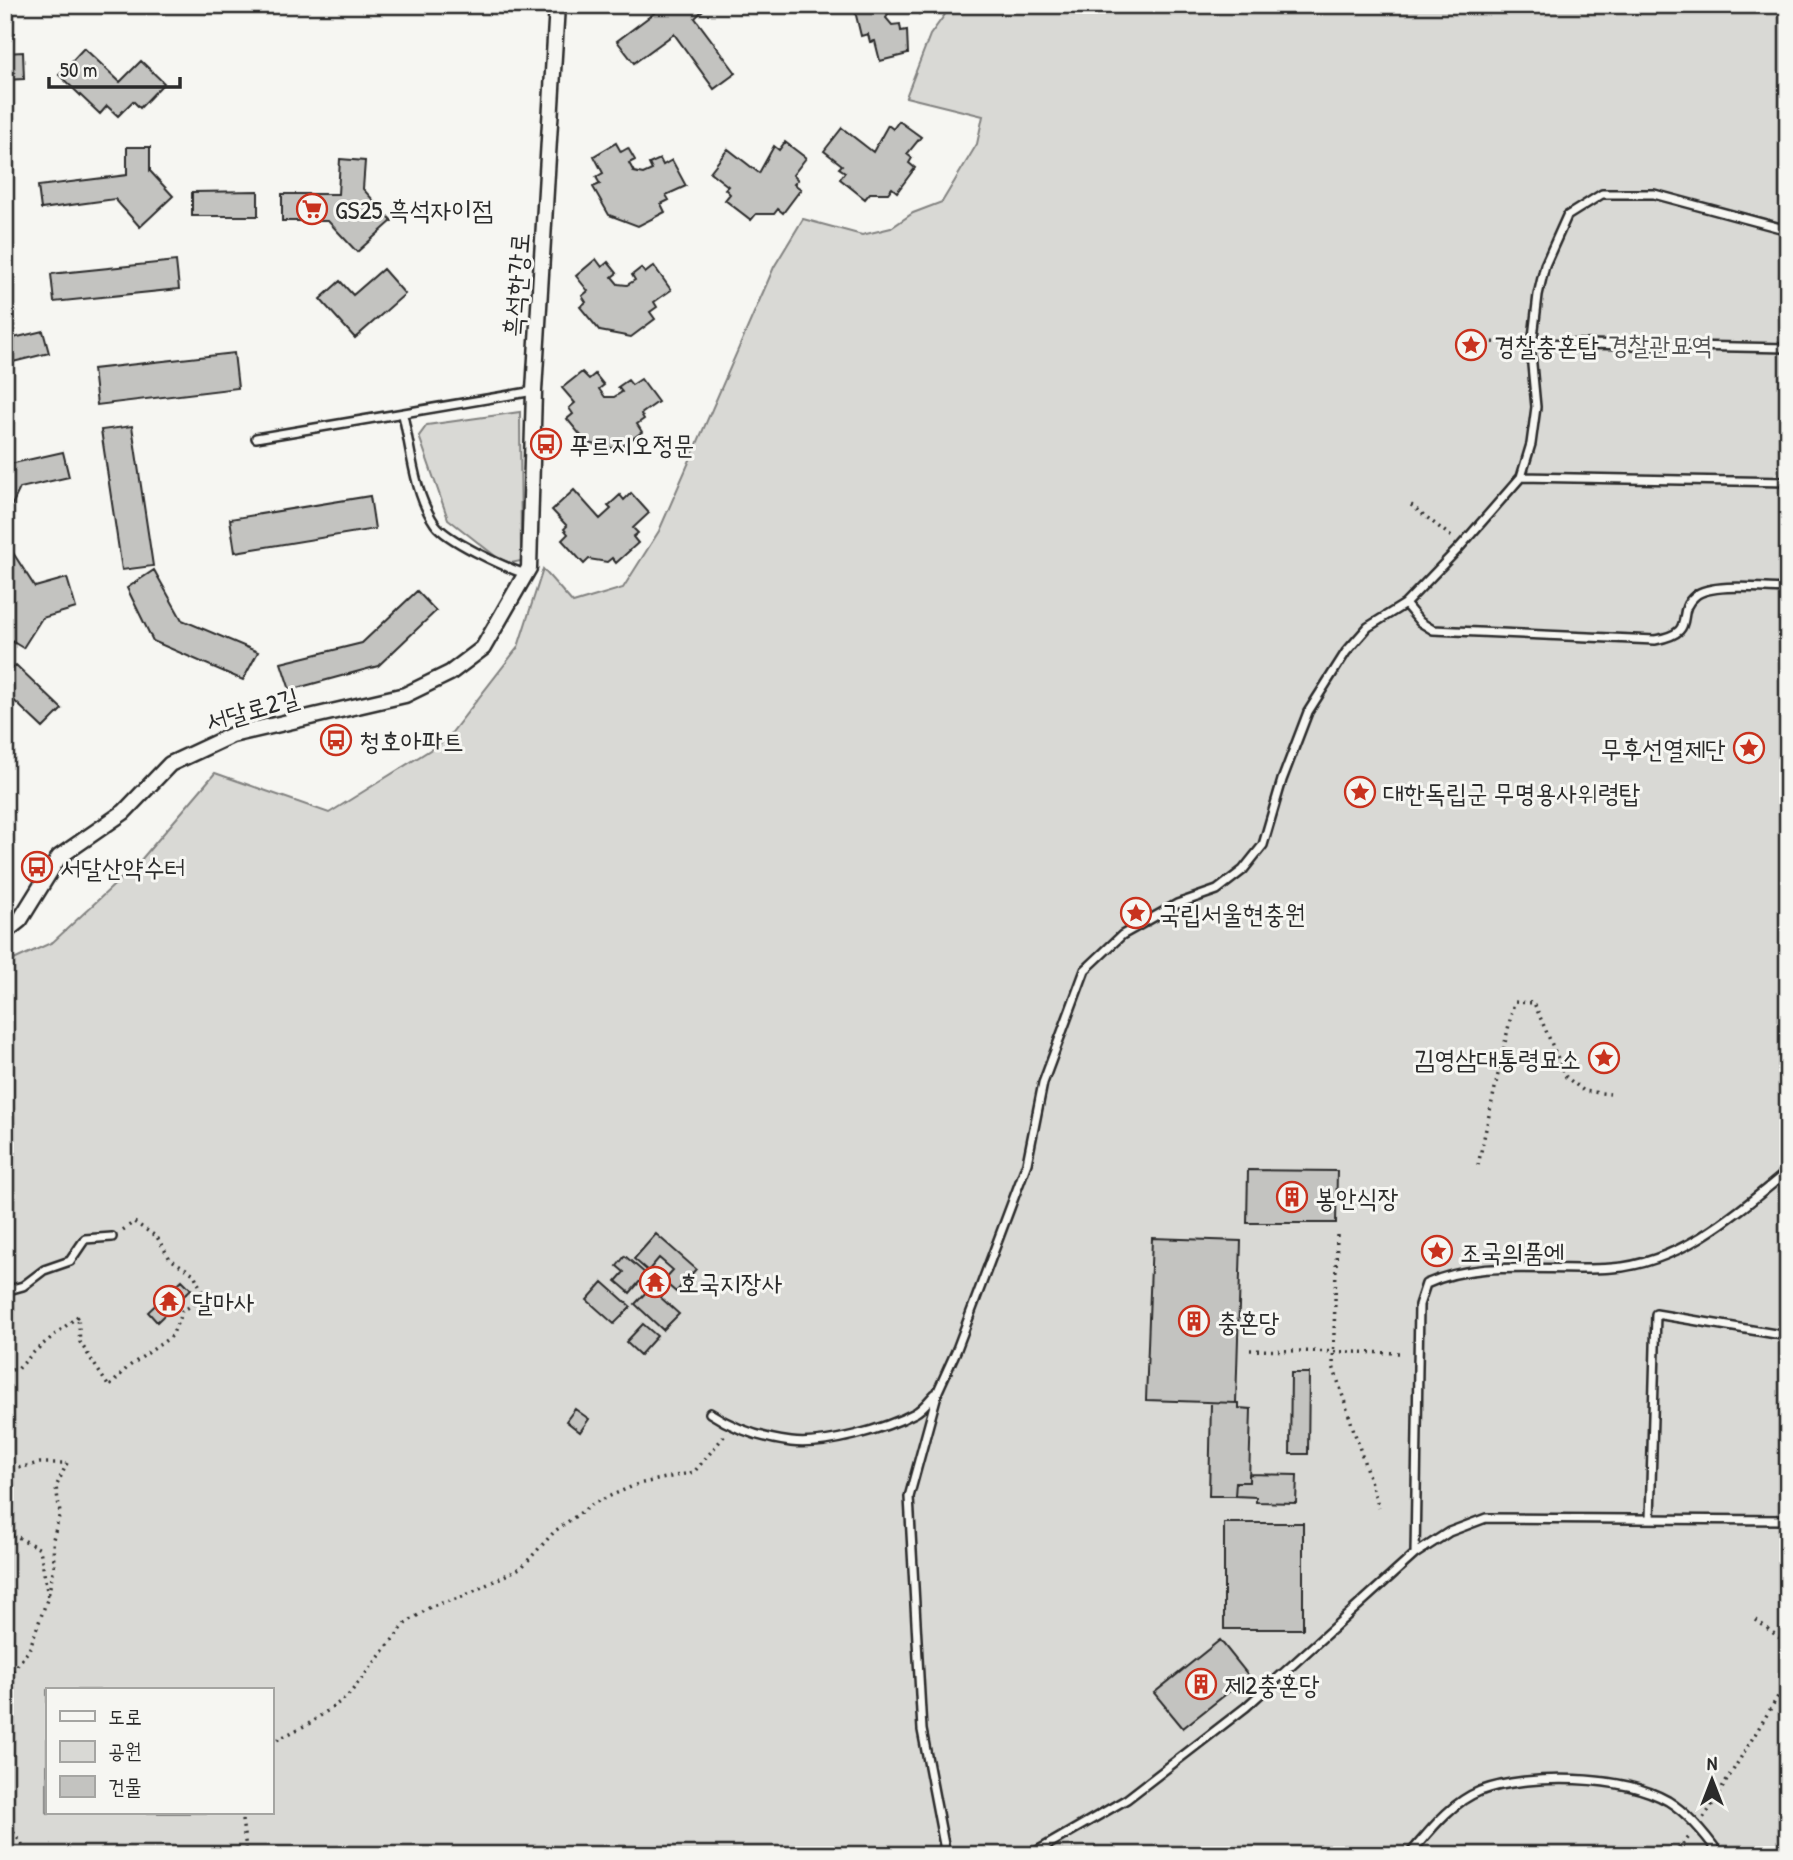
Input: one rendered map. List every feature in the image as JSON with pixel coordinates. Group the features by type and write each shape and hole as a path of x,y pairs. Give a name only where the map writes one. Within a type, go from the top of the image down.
{"street":[{"name":"흑석한강로","path":"527,571 534,391 556,5"},
{"name":"서달로2길","path":"5,932 20,920 59,857 124,812 170,764 232,735 405,695 450,673 483,648 527,571"}],"lane":[{"path":"946,1855 922,1730 909,1497 938,1391 1020,1185 1043,1083 1085,970 1122,935 1177,904 1217,890 1243,870 1263,845 1293,748 1323,686 1368,627 1405,604 1462,545 1521,477 1531,444 1536,407 1532,343 1538,295 1554,241 1567,216 1602,194 1654,194 1788,230"},
{"path":"1532,343 1788,348"},
{"path":"256,438 534,391"},
{"path":"403,415 421,492 436,526 499,565 527,571"},
{"path":"1521,477 1788,482"},
{"path":"1405,604 1420,622 1433,630 1655,640 1678,632 1684,626 1687,607 1695,595 1710,590 1788,589"},
{"path":"1415,1553 1419,1304 1426,1284 1445,1275 1479,1271 1612,1268 1652,1260 1684,1246 1721,1223 1788,1171"},
{"path":"5,1291 23,1286 44,1270 70,1261 85,1239 112,1237"},
{"path":"1650,1519 1656,1314 1788,1336"},
{"path":"710,1413 732,1428 792,1442 812,1441 869,1431 918,1412 938,1391"},
{"path":"1030,1855 1127,1799 1246,1707 1415,1553 1449,1532 1486,1518 1788,1520"},
{"path":"1409,1855 1448,1811 1480,1791 1537,1780 1576,1779 1624,1784 1667,1801 1698,1827 1720,1855"}],"path":[{"path":"1479,342 1532,343"},
{"path":"1411,505 1462,545"},
{"path":"1478,1165 1514,1002 1534,1003 1566,1077 1584,1091 1610,1094"},
{"path":"5,1371 18,1369 36,1350 78,1316 80,1342 109,1387 128,1367 172,1336 182,1311 205,1298 194,1274 170,1259 157,1237 134,1222 112,1237"},
{"path":"1337,1235 1333,1366 1379,1508"},
{"path":"1250,1350 1399,1353"},
{"path":"273,1742 310,1723 347,1698 406,1623 432,1606 462,1597 522,1567 555,1531 594,1503 638,1484 694,1472 732,1428"},
{"path":"5,1471 40,1462 67,1462 56,1487 60,1513 53,1539 54,1566 48,1597 29,1650 5,1681"},
{"path":"5,1534 16,1536 40,1549 48,1597"},
{"path":"1756,1620 1784,1641 1788,1653"},
{"path":"1673,1855 1698,1827 1788,1680"},
{"path":"241,1814 247,1855"},
{"path":"5,1821 30,1855"}],"green space":[{"name":"국립서울현충원","path":"952,5 1788,5 1788,1855 5,1855 5,964 53,942 140,861 215,773 329,813 446,740 518,647 543,569 573,603 623,588 659,531 774,267 803,219 862,235 891,228 913,213 942,202 977,144 983,116 906,97 930,35"},
{"path":"520,412 521,561 511,563 499,559 448,519 419,436 427,425"}],"building":[{"path":"665,5 708,5 695,18 736,73 714,89 674,34 634,63 617,41"},
{"path":"894,5 886,18 892,25 900,24 901,31 907,30 908,54 880,61 875,41 870,42 868,34 861,36 854,7"},
{"path":"906,5 930,5 928,10 919,14 916,7 908,10"},
{"path":"84,48 120,82 141,61 164,83 140,108 133,101 118,116 107,106 100,114 59,75"},
{"path":"23,52 24,79 5,80 5,53"},
{"path":"899,121 921,137 907,154 912,158 909,163 915,168 897,192 892,188 888,193 870,193 865,199 840,179 845,172 839,168 842,165 824,151 842,128 873,152 888,125 893,129"},
{"path":"785,142 806,158 793,175 798,180 794,184 801,189 783,213 778,209 774,214 756,214 751,220 725,200 730,194 725,189 728,186 710,172 728,149 759,173 774,146 779,150"},
{"path":"616,143 621,152 628,148 635,160 629,163 634,172 643,174 652,170 649,164 660,159 663,165 672,160 686,186 666,195 669,200 661,204 665,212 638,226 609,215 593,187 600,184 596,177 603,173 594,156"},
{"path":"127,147 150,147 150,171 173,196 140,227 115,199 41,209 38,186 127,175"},
{"path":"340,159 365,161 363,189 392,221 357,252 328,221 282,221 282,194 338,194"},
{"path":"258,191 258,216 192,216 192,192"},
{"path":"596,259 602,267 608,262 617,273 612,277 618,284 627,285 635,280 632,275 641,268 645,273 654,266 671,290 654,302 657,307 650,312 655,319 631,337 600,331 580,307 586,302 582,296 588,291 576,276"},
{"path":"176,261 179,289 54,302 51,274"},
{"path":"383,269 405,294 355,338 320,299 340,281 353,295"},
{"path":"43,331 49,353 5,364 5,340"},
{"path":"234,353 238,388 97,405 93,369"},
{"path":"582,372 589,379 595,374 604,385 599,389 605,397 614,397 622,392 618,387 628,380 632,385 641,379 658,402 641,414 644,419 637,424 642,432 618,449 587,443 567,419 573,414 569,408 575,403 562,388"},
{"path":"132,426 153,566 122,570 101,430"},
{"path":"63,452 69,477 20,488 5,520 5,465"},
{"path":"574,490 600,519 611,509 608,506 620,495 624,500 631,493 649,513 633,528 638,533 633,537 638,543 616,563 612,558 607,562 589,559 584,564 562,540 568,534 564,529 567,526 552,510"},
{"path":"370,496 375,529 235,552 230,519"},
{"path":"8,545 35,587 67,578 76,608 42,618 23,648 5,637"},
{"path":"154,570 182,620 258,652 243,680 153,641 127,588"},
{"path":"417,591 436,611 378,666 290,690 281,663 362,643"},
{"path":"16,665 62,709 43,728 5,692 5,675"},
{"path":"1604,1051 1610,1057 1604,1063 1598,1057"},
{"name":"봉안식장","path":"1248,1170 1337,1171 1336,1223 1247,1223"},
{"path":"656,1234 696,1269 676,1292 663,1281 673,1270 659,1258 648,1271 634,1259"},
{"name":"충혼당","path":"1152,1238 1241,1241 1236,1403 1146,1400"},
{"path":"625,1256 646,1274 630,1293 616,1281 624,1272 617,1266"},
{"name":"달마사","path":"182,1280 191,1289 157,1322 148,1312"},
{"path":"603,1282 631,1307 614,1324 587,1300"},
{"path":"650,1288 679,1314 663,1330 635,1304"},
{"path":"643,1324 657,1336 640,1355 626,1342"},
{"path":"1291,1373 1309,1373 1308,1454 1290,1454"},
{"path":"1211,1403 1239,1403 1239,1408 1251,1409 1249,1482 1236,1482 1235,1496 1209,1496"},
{"path":"575,1409 589,1419 580,1432 566,1421"},
{"path":"1249,1474 1297,1475 1296,1503 1256,1502 1256,1497 1235,1496 1236,1482 1249,1482"},
{"path":"1224,1523 1303,1523 1303,1629 1224,1629"},
{"name":"제2충혼당","path":"1220,1640 1249,1676 1183,1728 1154,1693"}],"place":[{"name":"GS25 흑석자이점","path":"312,209"},
{"name":"경찰충혼탑","path":"1471,345"},
{"name":"푸르지오정문","path":"546,444"},
{"name":"청호아파트","path":"336,740"},
{"name":"무후선열제단","path":"1749,748"},
{"name":"대한독립군 무명용사위령탑","path":"1360,792"},
{"name":"서달산약수터","path":"37,867"},
{"name":"국립서울현충원","path":"1136,913"},
{"name":"김영삼대통령묘소","path":"1604,1058"},
{"name":"봉안식장","path":"1292,1197"},
{"name":"조국의품에","path":"1437,1251"},
{"name":"호국지장사","path":"655,1282"},
{"name":"달마사","path":"169,1301"},
{"name":"충혼당","path":"1194,1321"},
{"name":"제2충혼당","path":"1201,1684"}],"park label":[{"name":"경찰관묘역","path":"1660,344"}]}
